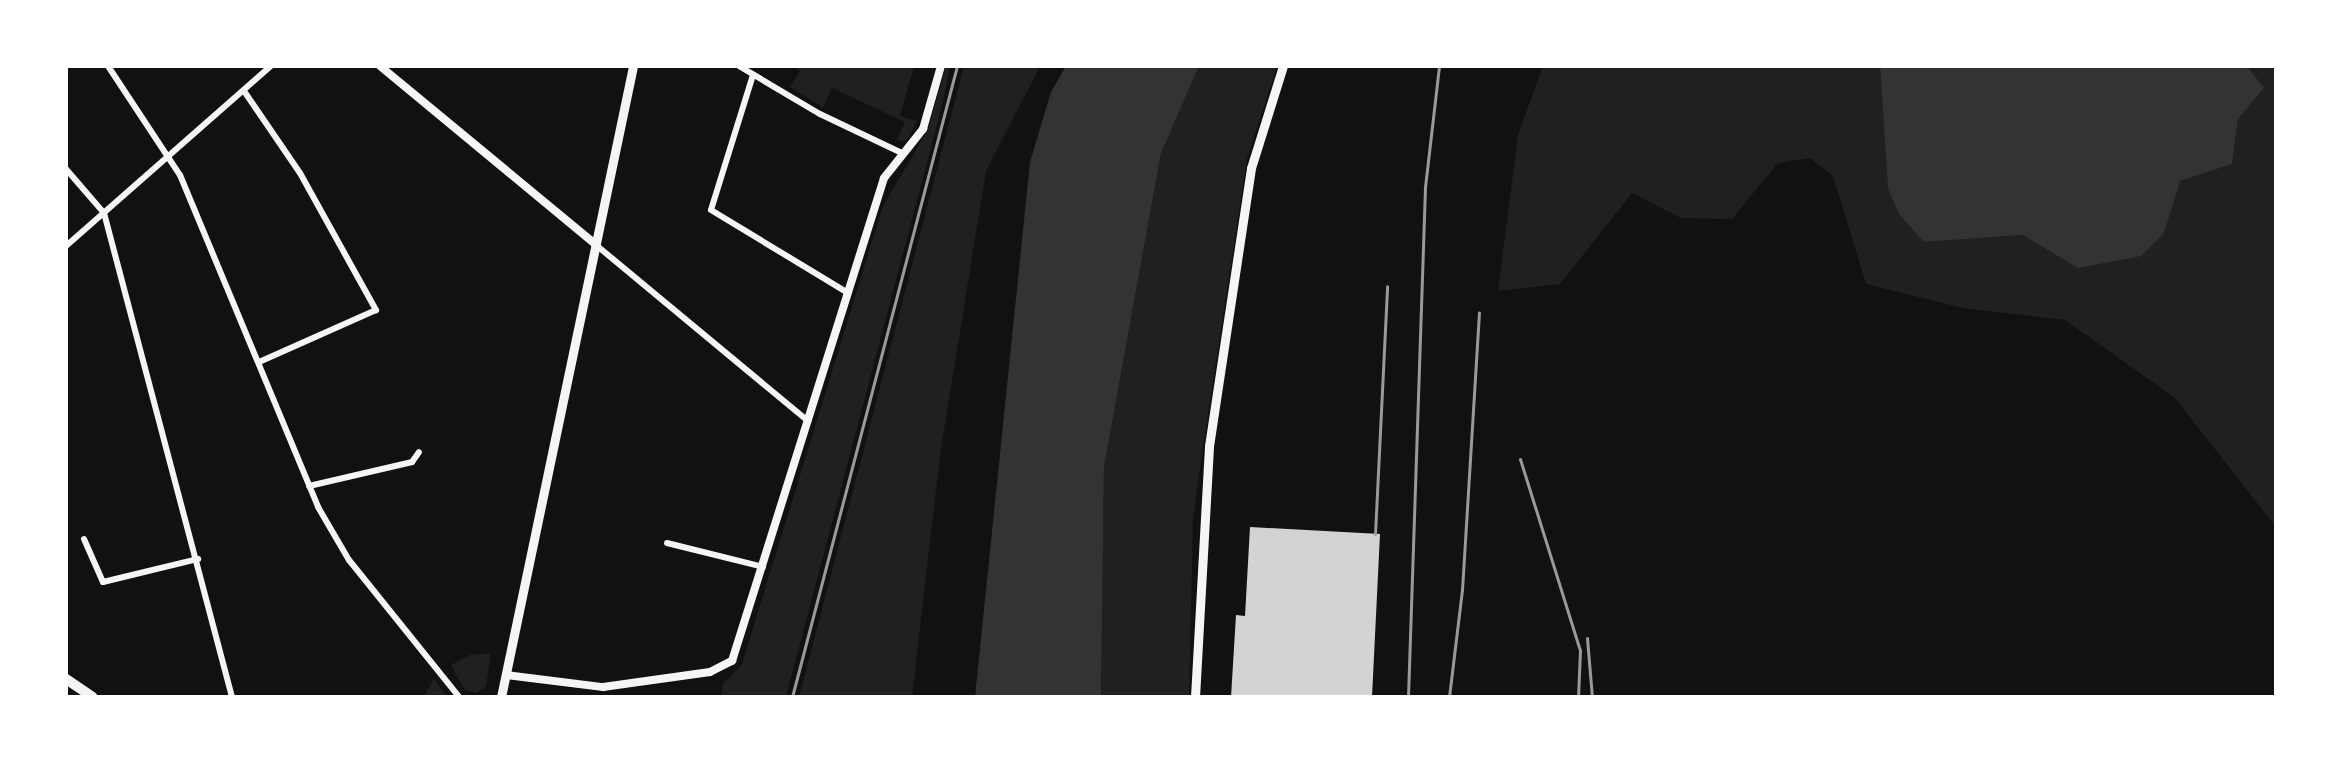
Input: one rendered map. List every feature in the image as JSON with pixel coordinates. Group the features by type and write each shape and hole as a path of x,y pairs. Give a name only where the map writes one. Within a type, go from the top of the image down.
{"main road":[{"path":"501,697 633,66"},
{"path":"1195,697 1209,446 1251,168 1283,66"},
{"path":"66,679 93,697"}],"street":[{"path":"108,66 168,154 259,362 309,486 349,560 459,697"},
{"path":"66,246 271,66"},
{"path":"380,66 808,421"},
{"path":"739,66 904,154"},
{"path":"506,675 603,687 723,667 739,646 884,178 923,129 941,66"},
{"path":"753,75 711,210 848,293"},
{"path":"244,91 300,173 376,310 259,362"},
{"path":"66,169 104,213 198,559 232,697"},
{"path":"309,486 412,462 419,452"},
{"path":"84,539 103,582 198,559"},
{"path":"667,543 763,567"}],"shaded area":[{"path":"793,66 914,66 900,116 917,121 913,130 905,141 897,140 905,122 832,88 823,107 790,87 800,71"},
{"path":"946,66 950,66 943,102 786,697 722,697 722,685 742,664 883,206 928,130"},
{"path":"964,66 1040,66 986,171 940,455 912,697 799,697"},
{"path":"1066,66 1199,66 1161,153 1104,467 1101,697 975,697 1030,162 1051,92"},
{"path":"1199,66 1277,66 1247,159 1193,518 1189,697 1101,697 1104,467 1161,153"},
{"path":"1543,66 1880,66 1888,189 1924,242 2024,235 2078,268 2164,233 2179,181 2232,164 2238,119 2264,88 2247,66 2276,66 2276,527 2175,398 2065,320 1963,308 1866,284 1833,176 1810,158 1778,163 1732,219 1681,218 1632,193 1560,284 1498,291 1518,135"},
{"path":"1880,66 2247,66 2264,88 2238,119 2232,164 2180,181 2164,233 2141,256 2078,268 2023,235 1924,242 1899,214 1888,189"},
{"path":"491,653 486,687 476,693 465,690 451,665 470,655"},
{"path":"435,680 447,697 424,697"}],"building":[{"path":"1250,527 1380,534 1372,697 1231,697 1236,615 1245,616"}],"railway":[{"path":"792,697 957,66"},
{"path":"1408,697 1425,187 1439,66"},
{"path":"1375,534 1387,286"},
{"path":"1449,697 1462,590 1479,313"},
{"path":"1520,459 1580,650 1578,697"},
{"path":"1587,638 1592,697"}]}
